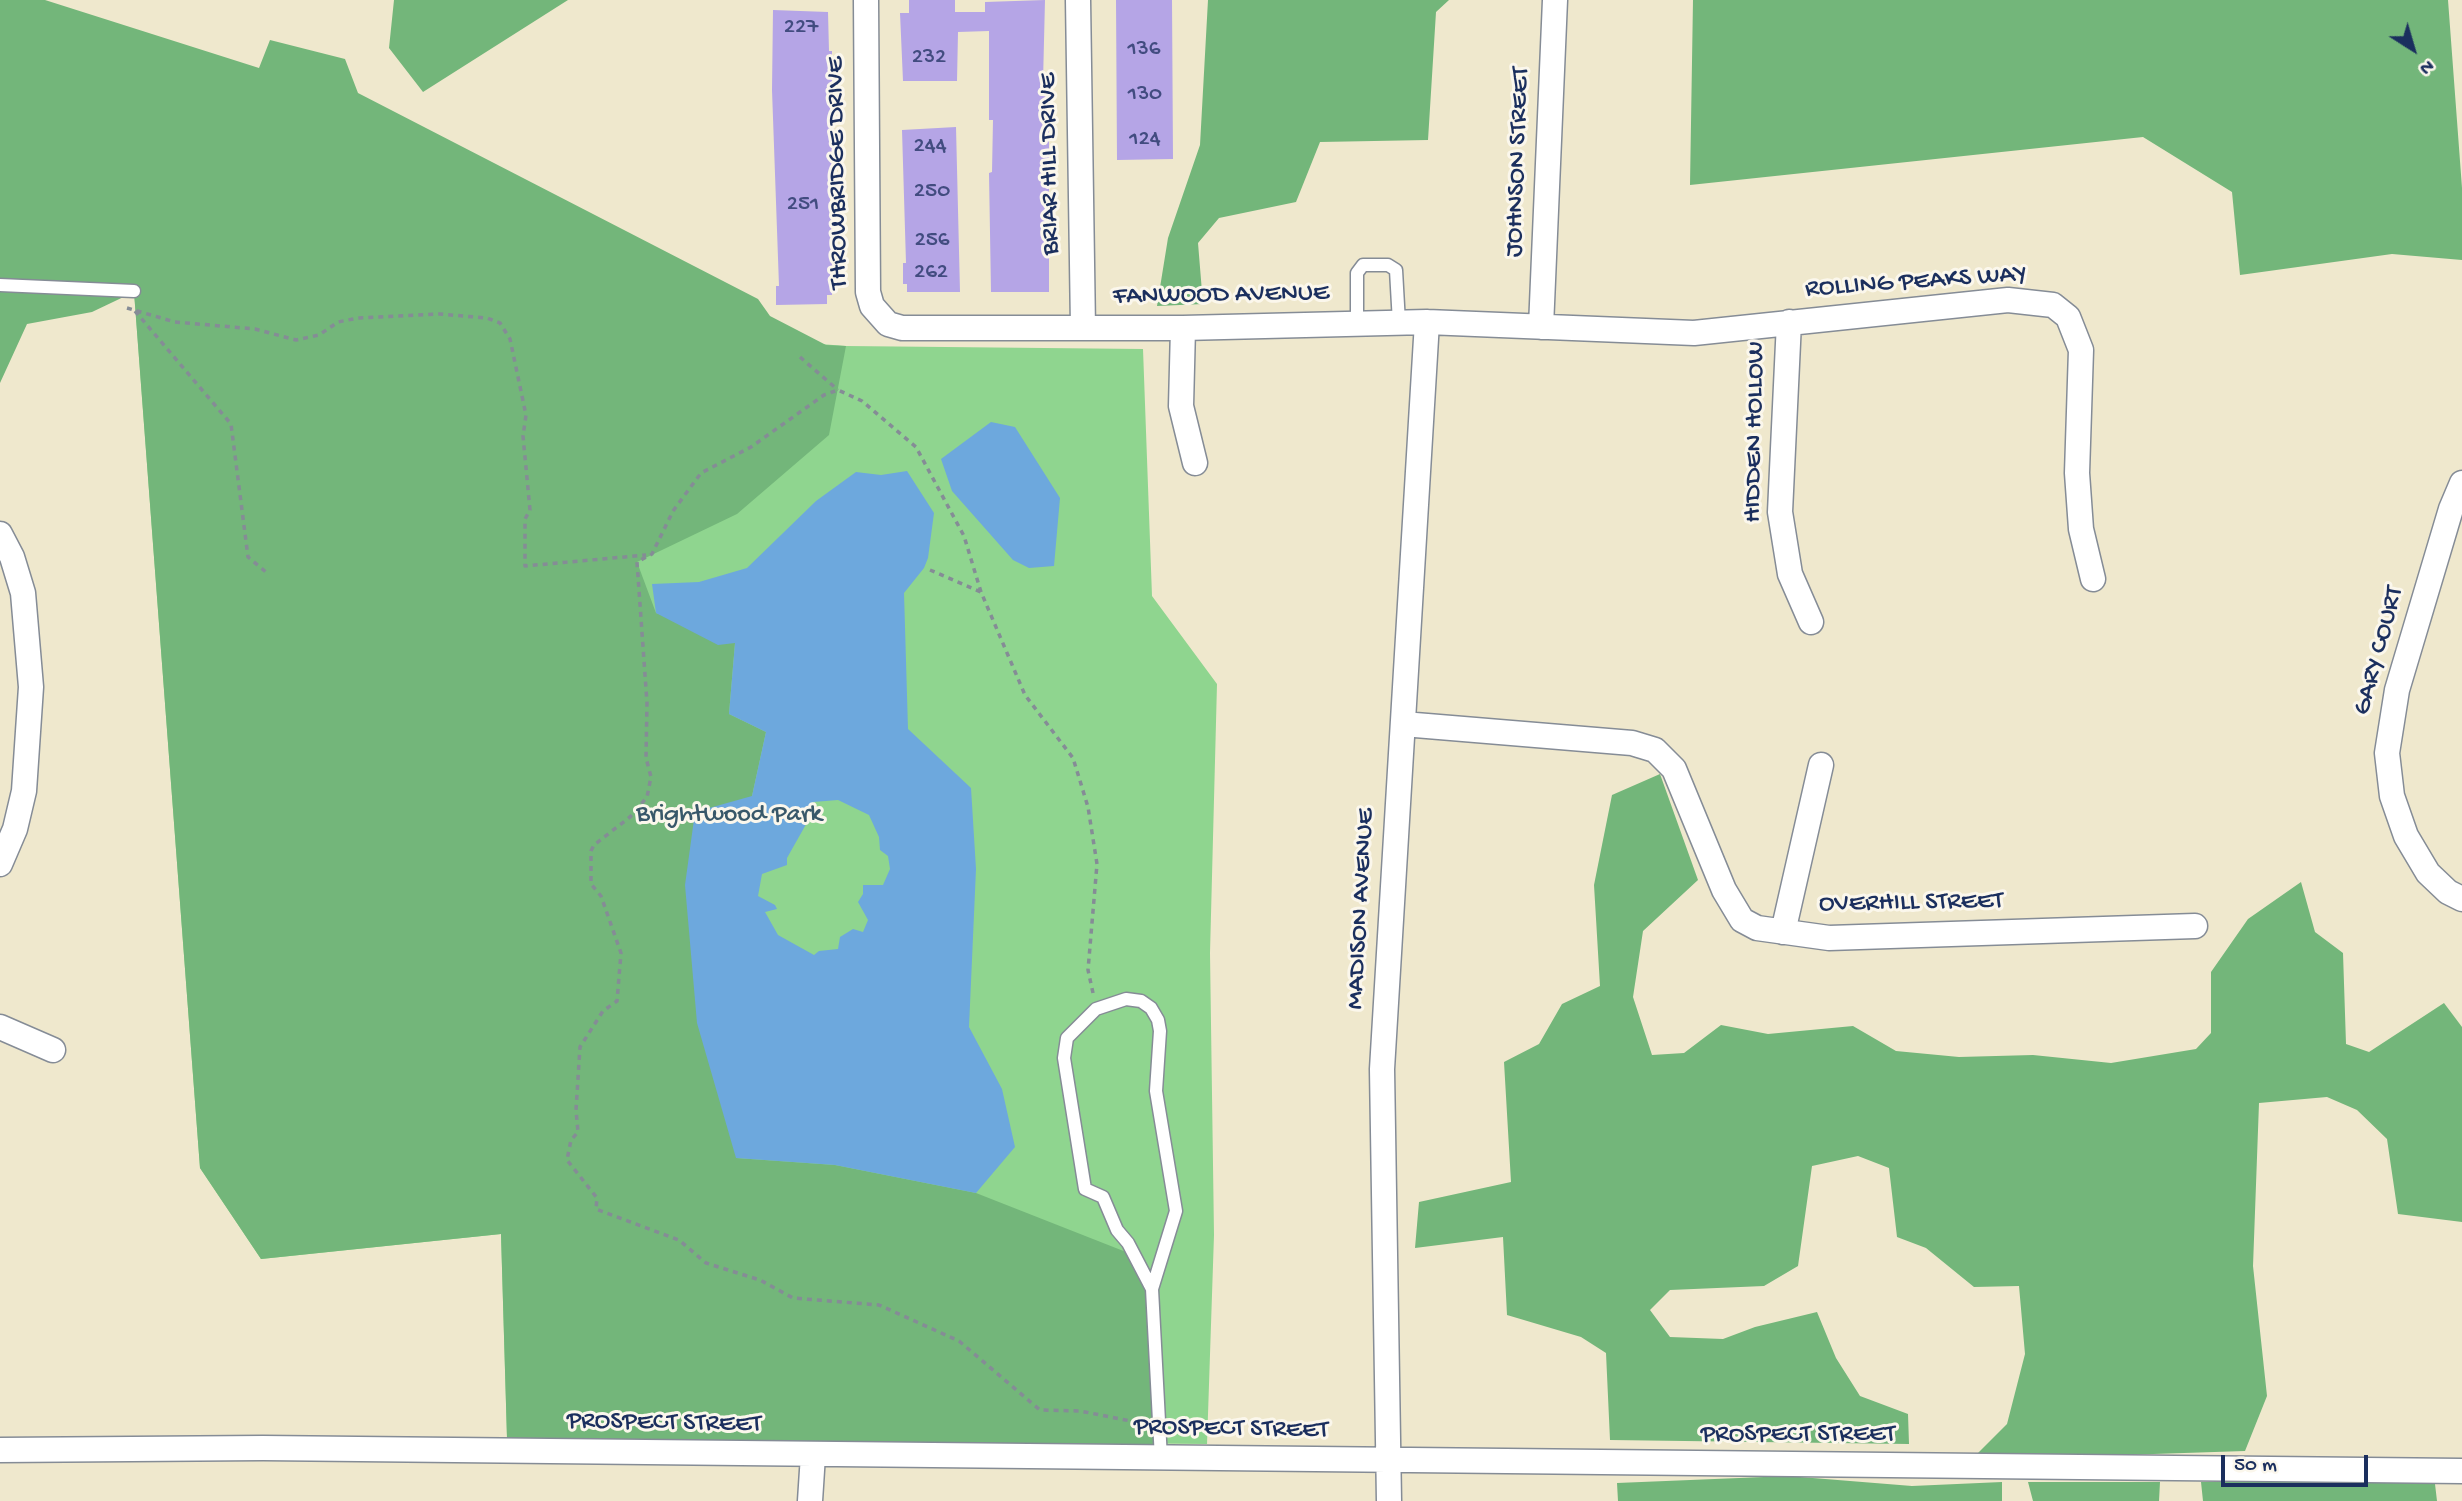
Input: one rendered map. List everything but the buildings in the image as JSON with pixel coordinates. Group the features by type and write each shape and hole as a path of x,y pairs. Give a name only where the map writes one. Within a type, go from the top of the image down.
{"street":[{"name":"THROWBRIDGE DRIVE","path":"866,0 868,292 879,316 888,324 902,328"},
{"name":"BRIAR HILL DRIVE","path":"1078,0 1083,328"},
{"name":"JOHNSON STREET","path":"1541,327 1555,0"},
{"name":"ROLLING PEAKS WAY","path":"1541,327 1694,333 2008,300 2053,305 2068,317 2081,350 2077,473 2081,530 2093,579"},
{"name":"FANWOOD AVENUE","path":"902,328 1183,328 1427,322 1541,327"},
{"name":"MADISON AVENUE","path":"1389,1501 1382,1069 1427,322"},
{"name":"HIDDEN HOLLOW","path":"1789,322 1780,512 1790,574 1811,622"},
{"path":"1183,328 1181,406 1195,463"},
{"name":"GARY COURT","path":"2462,483 2451,509 2397,690 2387,753 2392,796 2406,836 2428,873 2448,892 2462,899"},
{"path":"0,534 12,557 23,593 31,687 24,791 15,829 0,864"},
{"name":"OVERHILL STREET","path":"1403,724 1632,743 1655,750 1674,769 1724,890 1742,920 1757,928 1829,938 2195,926"},
{"path":"1783,932 1821,765"},
{"path":"0,1027 53,1050"},
{"name":"PROSPECT STREET","path":"0,1450 264,1448 1387,1462 2462,1471"},
{"path":"810,1501 813,1455"}],"lane":[{"path":"1357,324 1357,273 1363,265 1388,265 1396,270 1399,323"},
{"path":"0,285 134,291"},
{"path":"1152,1289 1128,1243 1117,1230 1103,1197 1085,1189 1064,1058 1068,1038 1096,1009 1126,999 1140,1001 1151,1008 1160,1031 1156,1091 1176,1211 1152,1289 1161,1459"}],"path":[{"path":"116,301 134,310 175,322 255,329 296,340 319,335 338,322 358,318 439,314 487,318 500,323 510,339 526,415 523,436 530,510 524,519 524,566 652,554"},
{"path":"134,310 231,424 248,557 265,572"},
{"path":"800,357 838,390 868,405 916,447 964,536 981,592 1025,695 1073,758 1088,807 1097,864 1088,970 1096,1009"},
{"path":"838,390 824,395 751,447 701,473 673,512 652,554 637,562 647,703 646,758 651,777 648,797 630,817 594,845 591,851 591,884 601,896 621,953 617,1000 603,1011 580,1048 576,1110 578,1132 572,1140 567,1160 597,1198 596,1209 679,1240 706,1263 760,1280 793,1298 879,1305 959,1341 1040,1410 1080,1411 1159,1426"},
{"path":"930,570 981,592"}],"green space":[{"name":"Brightwood Park","path":"0,0 45,0 259,68 270,40 345,59 358,93 758,299 770,316 826,345 846,346 829,435 737,514 637,562 656,613 735,643 729,714 766,732 752,796 736,1158 835,1165 976,1193 1126,1252 1152,1289 1160,1446 507,1438 501,1234 261,1259 200,1168 134,292 92,312 27,324 0,383"},
{"path":"394,0 568,0 423,92 389,48"},
{"path":"1208,0 1449,0 1436,12 1428,140 1320,142 1296,202 1219,218 1198,243 1203,304 1157,306 1168,238 1200,145"},
{"path":"1693,0 2448,0 2462,188 2462,260 2392,254 2240,275 2232,192 2143,137 1690,185"},
{"name":"Brightwood Park","path":"134,291 846,346 1143,349 1152,596 1217,684 1210,953 1214,1235 1207,1444 507,1438 501,1234 261,1259 200,1168"},
{"path":"1660,774 1698,880 1643,931 1633,997 1652,1055 1684,1053 1721,1025 1768,1034 1853,1026 1896,1051 1959,1057 2033,1055 2111,1063 2196,1049 2211,1033 2211,972 2248,919 2301,882 2315,932 2343,953 2346,1044 2369,1052 2444,1003 2462,1027 2462,1222 2398,1214 2387,1139 2357,1110 2327,1097 2259,1103 2253,1266 2267,1396 2245,1451 1971,1460 2007,1424 2025,1354 2019,1286 1974,1287 1926,1248 1897,1237 1889,1168 1858,1156 1812,1166 1798,1266 1764,1286 1670,1290 1650,1310 1670,1337 1723,1339 1755,1327 1817,1312 1836,1358 1860,1396 1908,1414 1909,1444 1610,1440 1606,1353 1581,1337 1507,1315 1503,1237 1415,1248 1419,1202 1511,1182 1504,1062 1539,1044 1562,1004 1600,986 1594,885 1612,795"},
{"path":"1788,1476 1912,1486 2002,1482 2002,1501 1618,1501 1617,1483"},
{"path":"2349,1480 2435,1484 2437,1501 2203,1501 2201,1482"},
{"path":"2028,1482 2160,1482 2159,1501 2033,1501"}],"water":[{"path":"991,422 1015,427 1060,498 1054,566 1029,568 1013,560 952,491 941,459"},
{"path":"907,471 934,513 928,558 924,568 904,593 908,729 971,788 976,869 969,1027 1002,1089 1015,1147 976,1193 835,1165 736,1158 697,1023 685,885 695,812 752,796 766,732 729,714 735,643 718,645 656,613 652,584 699,582 747,568 816,501 856,472 881,475","holes":["838,800 869,815 879,837 880,850 888,856 890,869 883,885 863,885 863,894 858,902 868,920 863,932 853,929 840,937 838,949 819,951 814,955 778,935 765,912 777,909 775,905 758,896 762,874 787,865 787,858 809,819 813,802"]}]}
